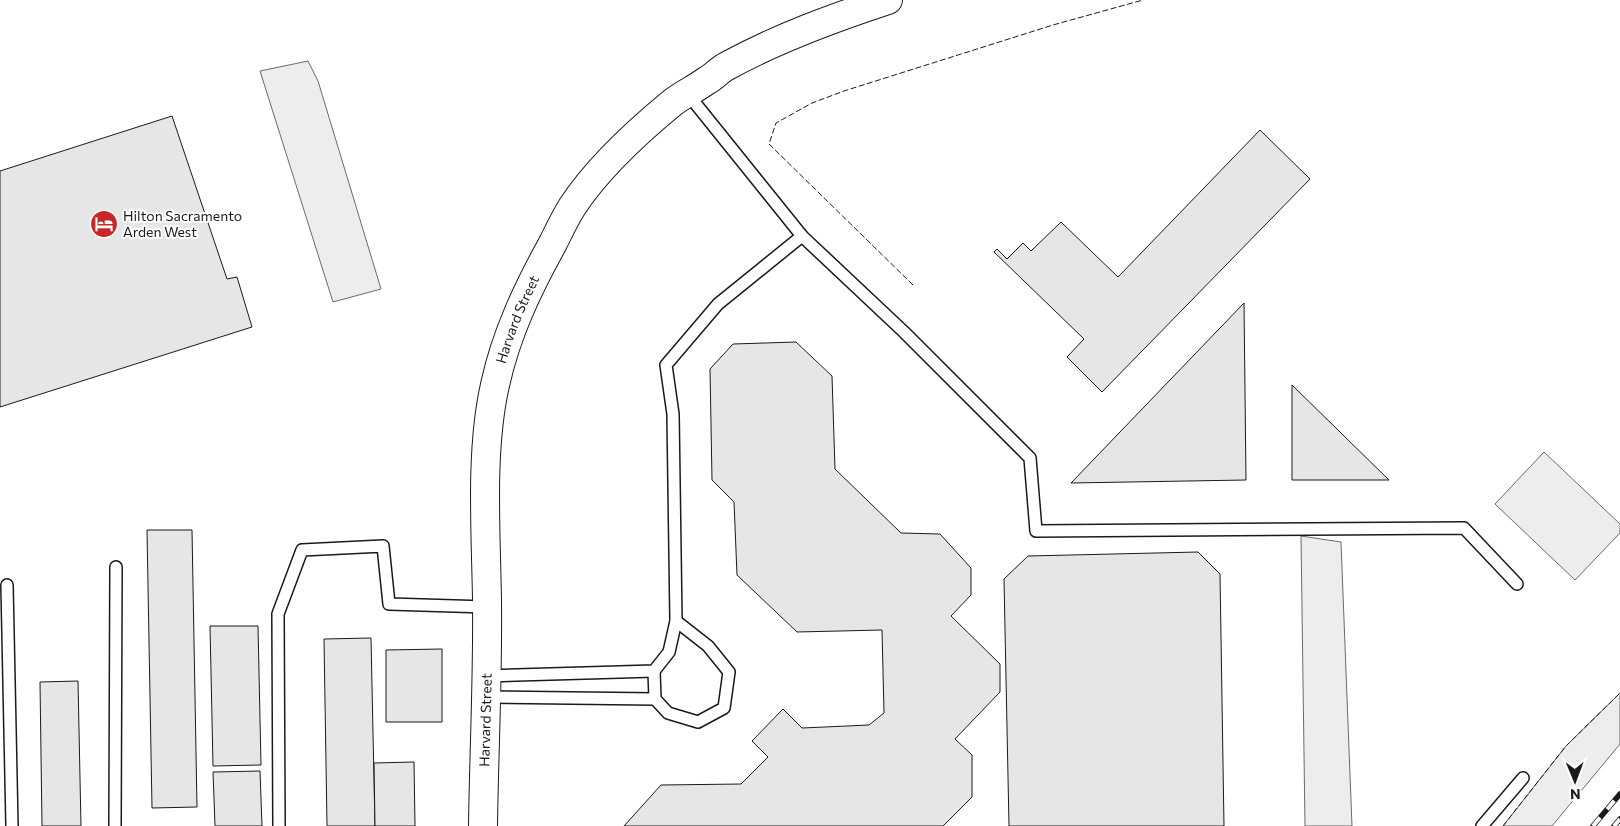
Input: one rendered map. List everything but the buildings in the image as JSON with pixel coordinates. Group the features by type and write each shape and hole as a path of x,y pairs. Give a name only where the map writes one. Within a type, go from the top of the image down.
{"street":[{"name":"Harvard Street","path":"483,826 487,607 486,473 489,424 494,386 503,355 532,279 572,206 595,177 633,138 674,102 709,80 724,67 806,29 888,0"}],"lane":[{"path":"687,93 802,236 904,332 1030,458 1036,531 1464,528 1517,584"},
{"path":"676,621 708,646 728,672 724,708 698,722 668,713 655,699 654,671 669,652 676,621 673,414 666,365 718,304 802,236"},
{"path":"279,826 278,614 302,550 383,546 388,604 487,607"},
{"path":"115,826 116,567"},
{"path":"7,585 12,826"},
{"path":"485,687 654,671"},
{"path":"485,687 655,699"},
{"path":"1482,826 1523,778"}],"shaded area":[{"path":"308,61 318,81 381,289 333,302 260,71"},
{"path":"1544,452 1620,524 1620,533 1575,580 1495,504"},
{"path":"1301,536 1341,542 1352,826 1305,826"},
{"path":"1620,693 1620,744 1552,826 1503,826 1566,746"}],"railway":[{"path":"1593,826 1620,794"},
{"path":"1614,826 1620,819"}],"fence":[{"path":"913,285 769,144 776,123 812,103 844,91 1053,25 1143,0"},
{"path":"1503,826 1566,746 1620,693"}],"place":[{"name":"Hilton Sacramento Arden West","path":"104,224"}]}
